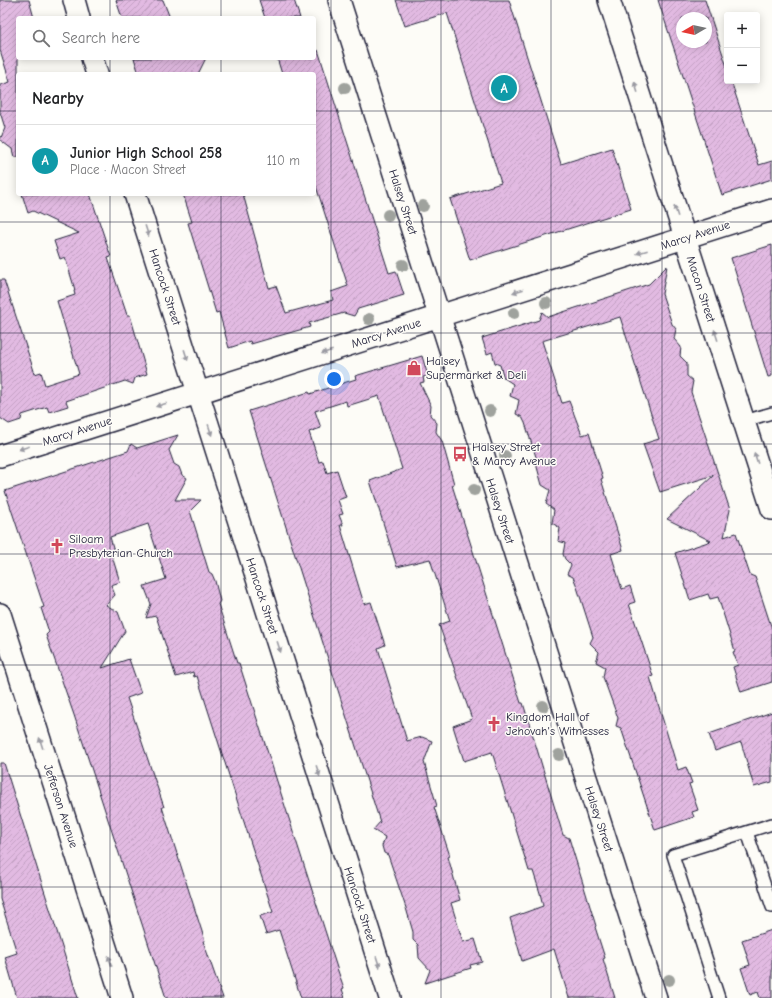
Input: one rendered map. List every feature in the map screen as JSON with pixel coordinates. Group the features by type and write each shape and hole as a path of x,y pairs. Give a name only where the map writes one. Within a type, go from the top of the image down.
{"street":[{"path":"74,0 78,16"},
{"name":"Halsey Street","path":"339,0 440,316 478,442 656,998"},
{"name":"Macon Street","path":"609,0 772,509"},
{"path":"93,60 96,72"},
{"name":"Hancock Street","path":"136,196 390,998"},
{"name":"Marcy Avenue","path":"0,456 772,210"},
{"name":"Jefferson Avenue","path":"0,614 122,998"}],"lane":[{"path":"744,421 772,413"},
{"path":"719,998 673,855 772,824"},
{"path":"747,832 772,907"}],"building":[{"path":"0,0 29,0 33,16 16,16 16,60 18,60 18,72 16,72 16,157 14,157 12,149 0,140 5,128 0,112 0,85 10,82 0,50"},
{"path":"116,0 163,0 169,16 121,16"},
{"path":"259,0 294,0 299,16 264,16"},
{"path":"396,0 509,0 561,164 612,148 631,209 470,260 450,199 501,183 447,13 405,26"},
{"path":"658,0 705,0 709,12 676,12 676,48 712,48 712,21 724,58 724,84 732,84 759,165 772,161 772,179 722,195"},
{"path":"316,50 318,50 389,273 396,271 404,295 358,309 354,316 344,313 309,323 310,327 251,344 250,341 229,348 219,312 216,313 188,223 192,222 184,196 244,196 269,288 276,286 286,313 333,300 331,292 348,286 316,186 316,72 281,72 278,60 316,60"},
{"path":"135,60 205,60 199,72 138,72"},
{"path":"23,196 91,196 111,257 108,258 127,315 130,315 147,374 135,378 133,384 125,381 66,401 68,406 49,412 47,407 22,415 21,420 9,424 0,418 0,280 4,280 35,374 41,372 45,385 79,374 57,301 75,295 75,290 65,257 60,259 54,241 79,233 33,211 28,213"},
{"path":"772,245 772,376 768,377 731,258"},
{"path":"667,266 662,294 672,324 676,329 674,339 681,347 680,356 687,363 687,376 693,381 691,392 730,510 724,537 736,533 750,575 755,577 772,629 772,682 741,692 733,667 738,665 733,652 735,651 718,597 710,599 708,594 690,600 675,553 711,541 667,519 714,475 660,492 643,444 659,439 620,317 542,341 562,403 569,401 582,435 589,433 603,478 601,479 623,550 611,554 622,589 630,586 635,602 629,604 653,676 650,677 678,770 686,767 692,783 689,784 698,810 692,812 694,817 655,830 621,728 616,726 618,718 603,677 605,667 596,662 599,652 590,643 593,637 576,584 573,577 567,574 571,565 565,559 563,554 565,543 558,541 560,528 552,523 554,510 546,504 550,490 542,485 535,460 537,460 525,423 522,417 516,414 519,400 510,396 513,384 504,378 500,365 495,363 492,352 487,354 482,338 539,320 542,312 548,317 649,284"},
{"path":"422,356 428,376 423,377 424,382 420,383 431,406 430,415 437,423 436,432 442,441 454,484 452,485 521,703 523,703 563,835 569,838 596,926 595,927 605,958 603,959 615,998 569,998 554,949 522,961 510,918 543,906 540,893 533,871 529,871 492,752 464,761 453,726 472,719 439,625 450,621 430,559 397,567 370,481 402,469 379,396 347,406 346,401 315,411 321,428 309,432 319,462 323,461 327,473 337,470 346,497 338,500 343,514 339,515 343,525 340,525 364,604 371,602 385,645 378,648 407,741 422,737 432,741 424,762 437,806 434,807 450,856 448,857 460,900 451,903 463,942 475,939 482,962 470,965 471,968 425,983 430,970 419,958 418,945 413,940 413,932 406,908 388,855 384,853 382,846 385,837 373,830 380,822 249,411 309,392 310,394 356,379 355,376"},
{"path":"178,435 169,450 174,464 179,467 182,475 187,478 175,500 201,500 190,511 209,572 212,574 215,581 220,601 218,604 237,663 239,663 344,988 342,989 345,998 301,998 279,930 266,934 260,916 273,912 197,676 194,677 193,672 176,677 156,616 146,618 151,604 144,586 166,579 148,524 110,537 114,551 111,553 120,582 111,585 115,595 106,605 118,612 125,631 102,668 129,659 141,693 127,698 164,807 162,807 205,941 203,941 223,998 166,998 74,715 46,635 49,632 41,608 44,607 5,491 128,451 131,444 137,448"},
{"path":"772,712 772,782 754,787 741,742 715,751 709,734"},
{"path":"0,763 4,763 78,998 17,998 5,957 17,953 0,899"},
{"path":"772,930 772,998 760,998 758,992 750,995 741,968 750,965 742,940"}],"place":[{"name":"Junior High School 258","path":"504,88"},
{"name":"Halsey Supermarket & Deli","path":"414,368"},
{"name":"Halsey Street & Marcy Avenue","path":"460,454"},
{"name":"Siloam Presbyterian Church","path":"57,546"},
{"name":"Kingdom Hall of Jehovah's Witnesses","path":"494,724"}]}
